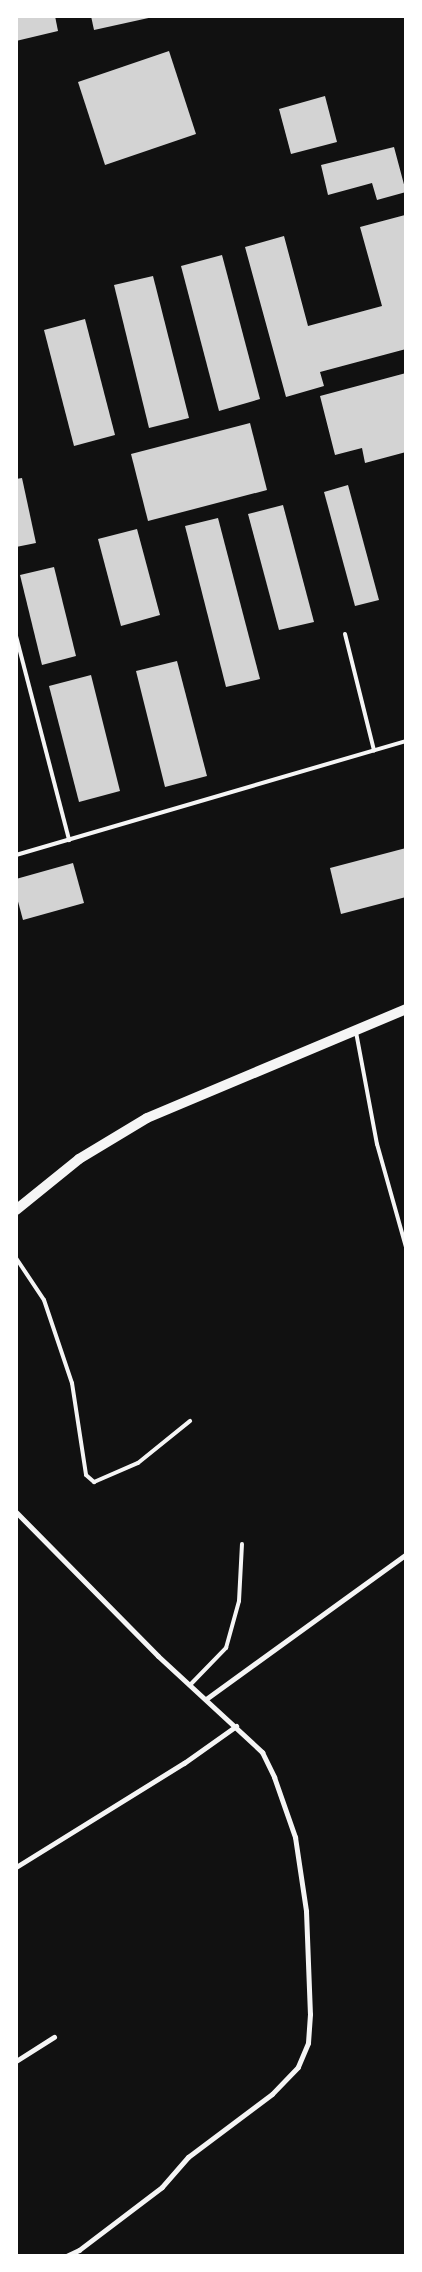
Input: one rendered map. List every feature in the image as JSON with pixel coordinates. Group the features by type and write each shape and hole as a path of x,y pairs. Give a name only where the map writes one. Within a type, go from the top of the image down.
{"main road":[{"path":"16,1210 79,1158 147,1118 406,1010"}],"street":[{"path":"16,1512 190,1685 262,1752 274,1777 296,1837 306,1911 308,2043 298,2066 272,2094 188,2157 162,2187 79,2250 66,2256"},
{"path":"206,1699 406,1554"},
{"path":"16,1867 184,1763 236,1726"},
{"path":"16,2061 54,2037"}],"lane":[{"path":"345,634 374,750"},
{"path":"16,636 69,840"},
{"path":"16,856 406,741"},
{"path":"355,1031 377,1144 406,1247"},
{"path":"16,1258 44,1300 72,1383 86,1475 94,1482 138,1463 190,1421"},
{"path":"190,1685 226,1648 240,1601 242,1544"}],"building":[{"path":"16,16 55,16 58,31 16,41"},
{"path":"91,16 152,16 153,17 94,30"},
{"path":"169,51 196,134 105,165 78,82"},
{"path":"325,96 337,142 291,154 279,109"},
{"path":"394,147 406,192 377,200 372,183 328,195 321,165"},
{"path":"405,215 406,349 320,372 324,386 286,397 245,247 284,236 308,326 382,306 360,227"},
{"path":"222,255 260,399 219,411 181,266"},
{"path":"153,276 189,418 149,428 114,285"},
{"path":"85,319 115,435 74,446 44,330"},
{"path":"406,373 406,452 365,463 362,448 335,455 320,396"},
{"path":"250,423 267,490 148,521 131,454"},
{"path":"22,478 36,543 16,547 16,479"},
{"path":"348,485 379,600 355,606 324,492"},
{"path":"283,505 314,622 279,630 248,514"},
{"path":"218,518 260,679 226,687 185,526"},
{"path":"137,529 160,615 121,626 98,539"},
{"path":"54,567 76,656 42,665 20,575"},
{"path":"177,661 207,776 165,787 136,671"},
{"path":"91,675 120,791 79,802 49,686"},
{"path":"406,848 406,897 341,914 330,868"},
{"path":"73,863 84,903 23,920 16,894 16,879"}]}
